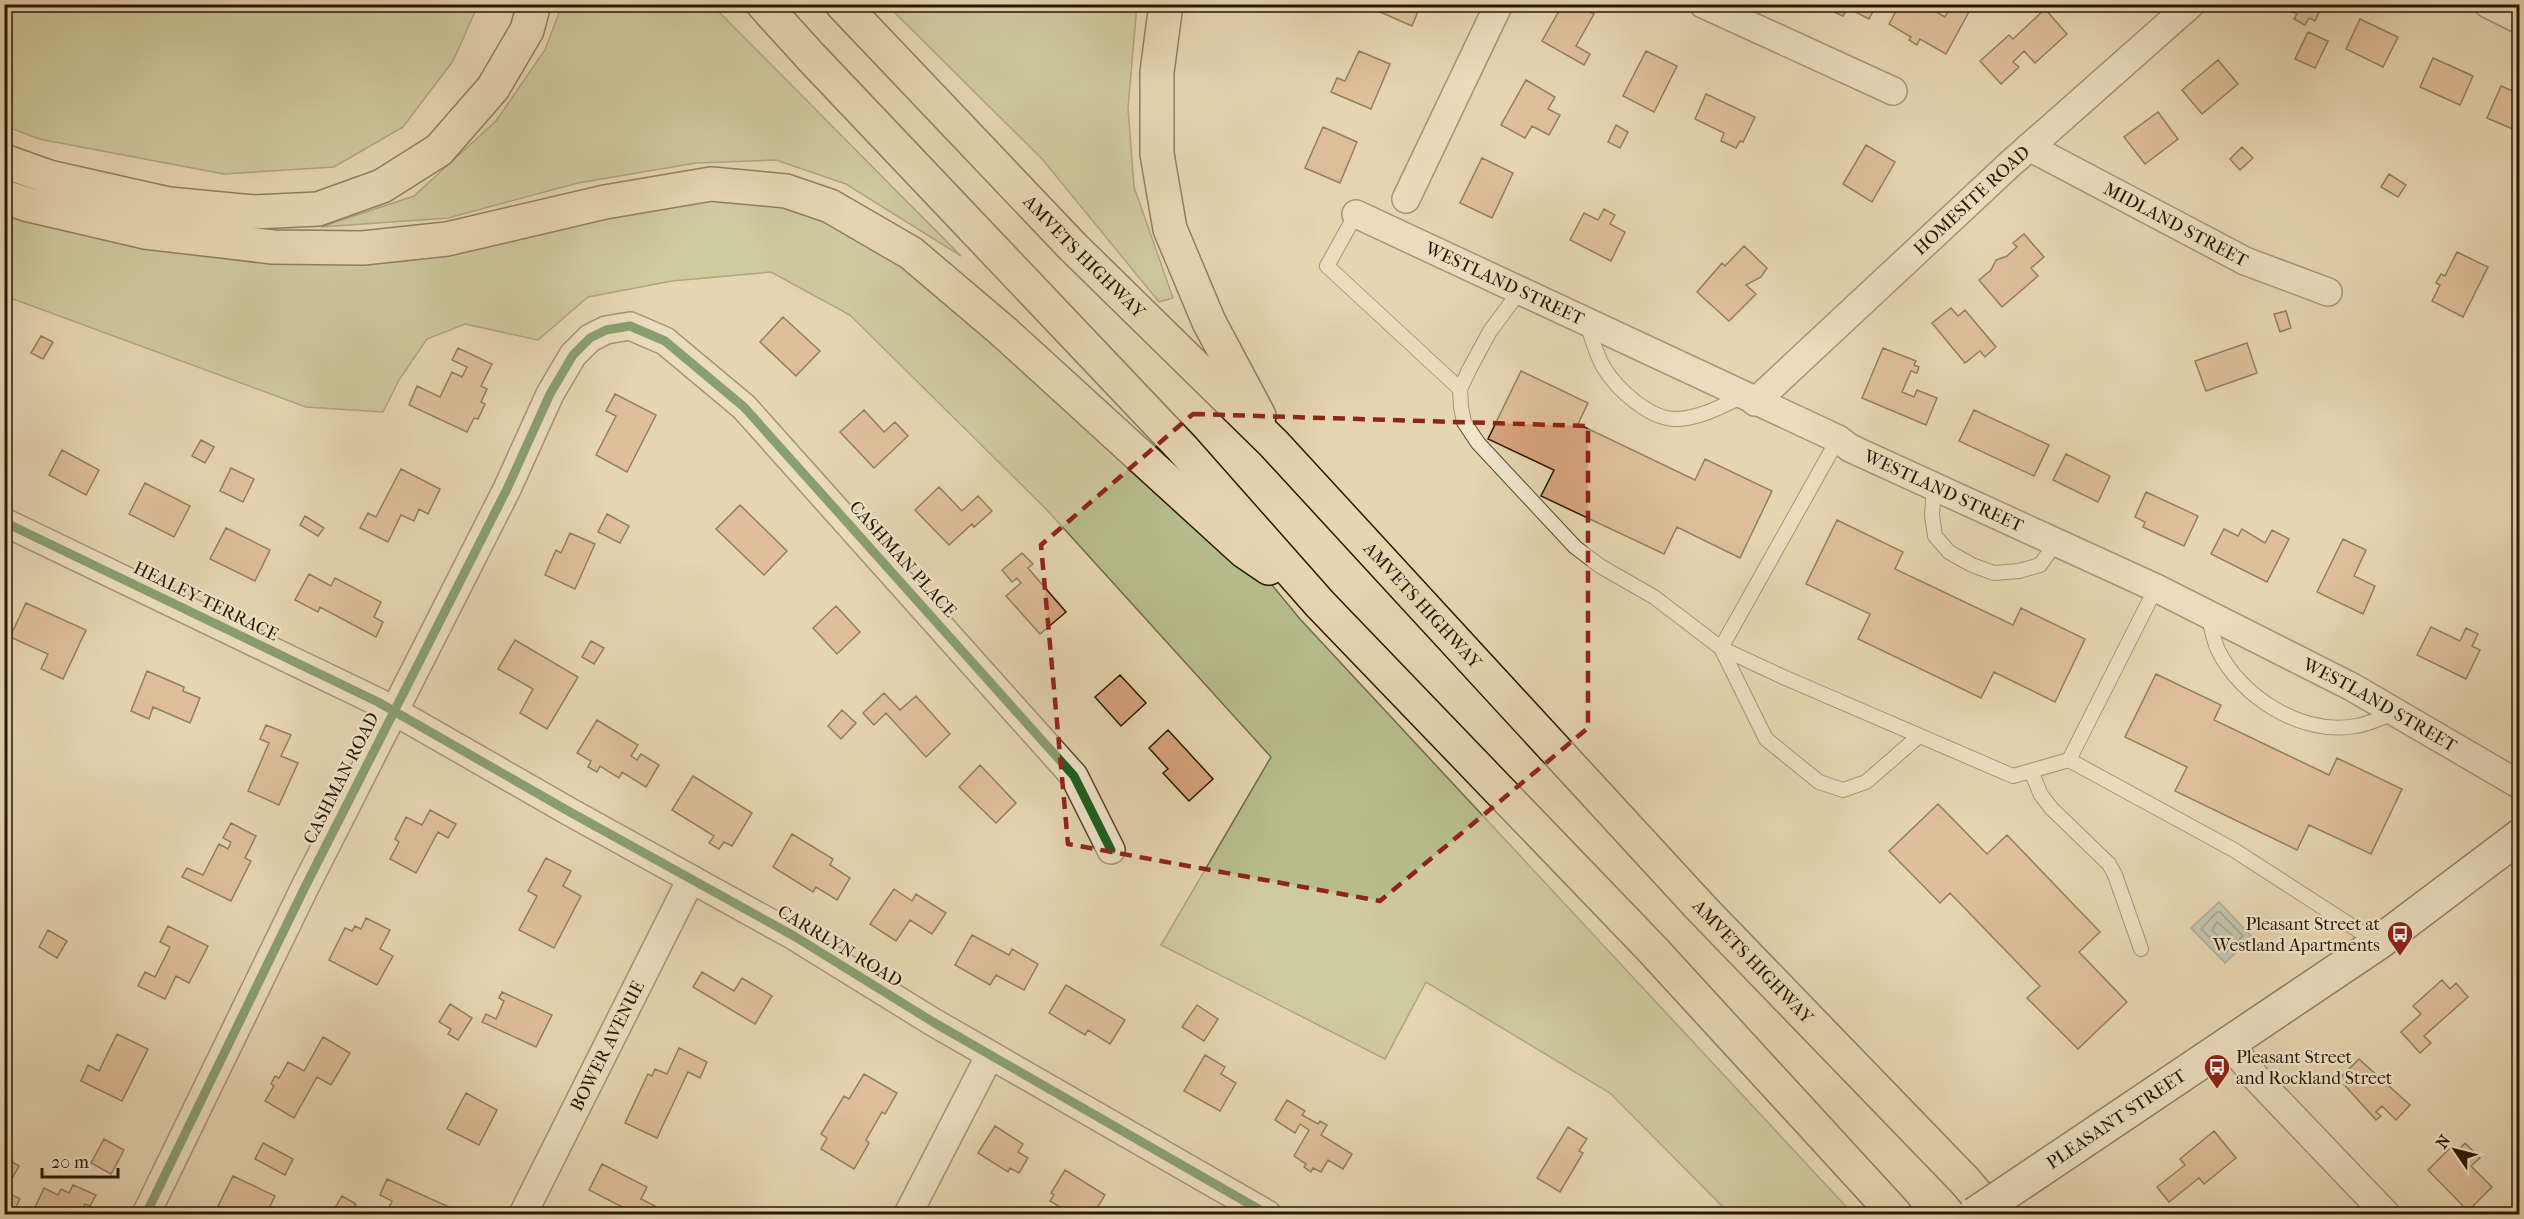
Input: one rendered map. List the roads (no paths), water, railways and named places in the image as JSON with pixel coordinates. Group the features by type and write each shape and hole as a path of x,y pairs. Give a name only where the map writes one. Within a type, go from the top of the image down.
{"highway":[{"path":"4,161 49,177 169,204 253,212 318,209 382,186 439,150 493,88 528,30 534,4"},
{"path":"763,4 1182,448 1320,604 1650,948 1895,1215"},
{"name":"AMVETS HIGHWAY","path":"842,4 1072,246 1274,444 1702,909 1956,1173 1993,1215"},
{"path":"1166,4 1157,72 1157,154 1170,229 1209,322 1274,444"},
{"path":"4,197 146,232 273,247 363,248 447,238 605,202 711,184 786,191 830,206 911,253 1004,332 1244,550 1320,604"}],"main road":[{"name":"PLEASANT STREET","path":"1975,1215 2378,943 2520,836"}],"street":[{"path":"1406,199 1499,4"},
{"path":"1703,4 1893,91"},
{"name":"HOMESITE ROAD","path":"1749,399 2191,4"},
{"path":"2488,4 2520,20"},
{"name":"MIDLAND STREET","path":"2029,147 2245,261 2328,292"},
{"name":"WESTLAND STREET","path":"1356,214 1838,439 1850,448 2156,588 2352,687 2520,785"},
{"name":"CASHMAN ROAD","path":"146,1215 304,889 507,489 550,394 573,354 590,338 606,330 632,327"},
{"name":"CASHMAN PLACE","path":"632,327 665,341 744,407 1074,776 1111,850"},
{"name":"HEALEY TERRACE","path":"4,522 393,711"},
{"name":"CARRLYN ROAD","path":"393,711 794,936 990,1055 1267,1215"},
{"name":"BOWER AVENUE","path":"523,1215 691,879"},
{"path":"2230,1044 2257,1079 2386,1215"},
{"path":"908,1215 990,1055"}],"lane":[{"path":"1356,214 1328,266 1460,389"},
{"path":"1520,291 1490,331 1460,389 1464,422 1478,442 1575,547 1600,567 1654,597 1721,648 2013,776 2068,760 2234,850 2378,943"},
{"path":"1587,322 1603,366 1620,389 1649,411 1675,419 1684,418 1701,415 1749,399"},
{"path":"1721,648 1838,439"},
{"path":"1934,486 1932,515 1935,536 1949,552 1972,565 1994,573 2019,571 2040,565 2056,543"},
{"path":"2068,760 2156,588"},
{"path":"2208,614 2217,648 2233,675 2260,699 2290,717 2321,727 2354,727 2395,712"},
{"path":"1721,648 1766,739 1819,782 1843,790 1866,782 1919,736"},
{"path":"2031,771 2041,795 2052,809 2109,864 2141,949"}],"water":[{"path":"2219,902 2252,937 2225,963 2191,928"}],"place":[{"name":"Pleasant Street at Westland Apartments","path":"2400,957"},
{"name":"Pleasant Street and Rockland Street","path":"2217,1090"}]}
